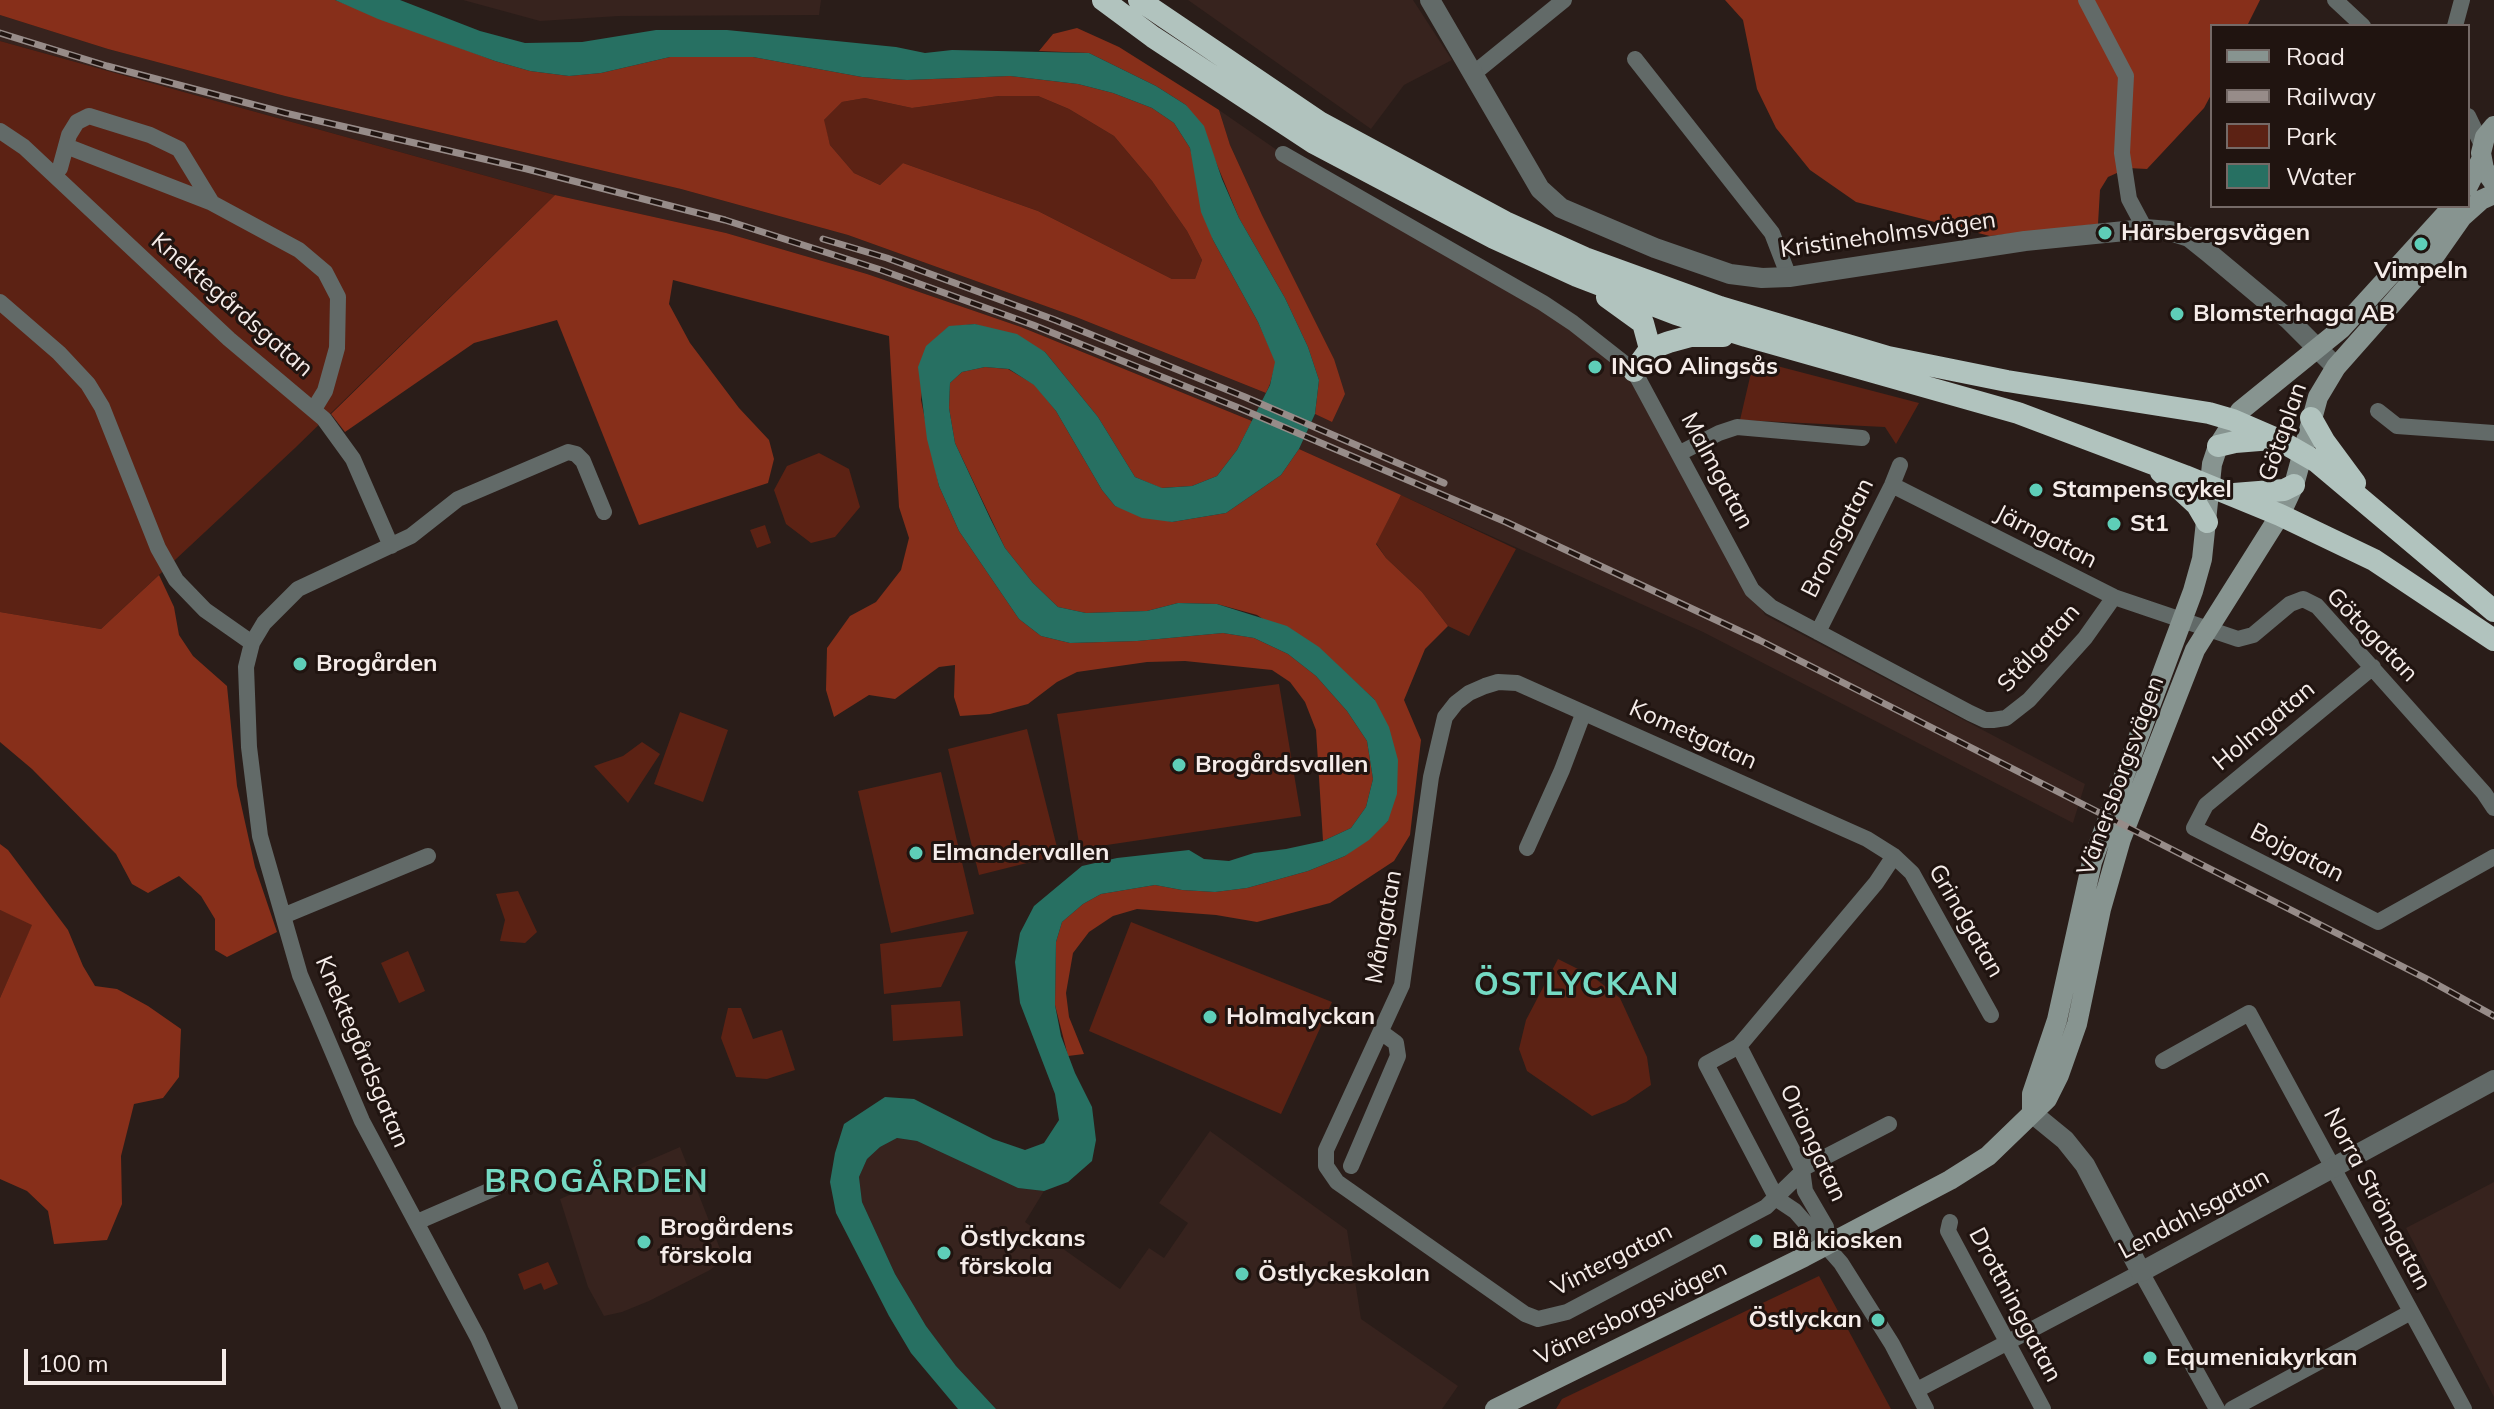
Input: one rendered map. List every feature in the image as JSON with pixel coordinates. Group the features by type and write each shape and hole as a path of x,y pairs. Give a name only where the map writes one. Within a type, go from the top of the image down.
{"highway":[{"path":"1103,0 1153,37 1314,143 1494,238 1577,276 1676,314 2018,413 2280,515 2374,560 2494,640"},
{"path":"1139,0 1321,123 1505,222 1585,258 1720,307 1888,357 2007,381 2209,413 2277,439 2302,453 2363,498 2494,611"},
{"path":"1577,276 1643,323 1650,349"},
{"path":"1634,371 1650,349 1691,336 1746,336"},
{"path":"2311,418 2363,498"},
{"path":"2218,446 2277,439"},
{"path":"2151,464 2197,505 2207,522"},
{"path":"2219,491 2284,490 2294,485"}],"main road":[{"path":"2470,181 2494,126"},
{"path":"2481,153 2484,169 2494,183"},
{"path":"2436,254 2470,210 2494,194"},
{"name":"Götaplan","path":"2183,620 2202,559 2207,522 2219,491 2212,464 2233,420 2249,403 2318,350 2396,271 2451,208"},
{"path":"2436,254 2494,208"},
{"name":"Götaplan","path":"2280,515 2294,485 2318,397 2336,367 2436,254"},
{"name":"Vänersborgsvägen","path":"1495,1409 1899,1208 1988,1156 2047,1099 2077,1024 2114,860 2195,650 2280,515"},
{"name":"Vänersborgsvägen","path":"2032,1113 2032,1094 2057,1020 2092,862 2183,620"}],"street":[{"name":"Kristineholmsvägen","path":"1430,0 1540,189 1561,208 1655,248 1730,274 1762,278 1789,277 2007,244 2145,229 2170,231 2189,237 2288,319 2336,367"},
{"path":"1473,74 1564,0"},
{"path":"2086,0 2126,76 2122,153 2129,199 2145,229"},
{"path":"2335,0 2361,24"},
{"path":"2456,24 2462,0"},
{"path":"1635,59 1772,233 1789,277"},
{"path":"54,175 60,168 69,135 77,122 89,116 150,135 179,149 212,203"},
{"path":"2470,116 2494,119"},
{"path":"2470,122 2481,153"},
{"name":"Knektegårdsgatan","path":"0,131 24,147 229,339 314,409 334,430 353,459 391,546"},
{"path":"66,146 212,203 299,250 325,272 338,297 337,348 325,391 314,409"},
{"name":"Malmgatan","path":"1283,154 1543,303 1634,371 1752,590 1771,607 1970,713 1993,720"},
{"path":"0,302 59,353 88,384 102,407 158,548 176,580 205,610 252,643"},
{"path":"2378,411 2397,426 2494,433"},
{"path":"1680,453 1737,427 1862,438"},
{"name":"Knektegårdsgatan","path":"510,1409 478,1338 362,1121 300,975 260,836 249,747 246,667 252,643 264,623 298,589 426,527 458,499 568,452 576,454 583,461 604,512"},
{"name":"Bronsgatan","path":"1818,632 1900,465"},
{"name":"Järngatan","path":"1892,485 2114,597 2183,620"},
{"name":"Stålgatan","path":"1993,720 2006,718 2029,700 2085,638 2114,597"},
{"name":"Götagatan","path":"2183,620 2238,639 2253,635 2290,604 2303,599 2317,606 2494,808"},
{"name":"Holmgatan","path":"2194,828 2206,805 2373,667"},
{"name":"Kometgatan","path":"1469,693 1498,682 1517,683 1867,839 1894,856"},
{"name":"Mångatan","path":"1326,1166 1326,1150 1402,985 1431,777 1445,717 1469,693"},
{"path":"1527,848 1582,717"},
{"name":"Bojgatan","path":"2194,828 2378,922 2494,857"},
{"path":"283,916 428,856"},
{"name":"Grindgatan","path":"1894,856 1922,888 1991,1015"},
{"name":"Oriongatan","path":"1827,1245 1795,1211 1777,1199 1706,1064 1739,1046 1876,883 1894,856"},
{"name":"Norra Strömgatan","path":"2163,1061 2249,1013 2464,1409"},
{"path":"1351,1166 1398,1056 1396,1043 1381,1032"},
{"name":"Oriongatan","path":"1739,1046 1803,1170 1805,1191 1826,1227 1827,1245"},
{"name":"Lendahlsgatan","path":"1917,1390 2494,1080"},
{"path":"2032,1113 2065,1140 2085,1165 2217,1409"},
{"name":"Vintergatan","path":"1326,1166 1337,1182 1525,1314 1538,1319 1567,1312 1777,1199 1803,1170 1889,1124"},
{"path":"417,1222 500,1186"},
{"name":"Drottninggatan","path":"1950,1222 1948,1231 2043,1409"},
{"path":"1827,1245 1862,1294 1926,1409"},
{"path":"2232,1409 2411,1312"}],"shaded area":[{"path":"0,0 335,0 495,61 530,71 569,76 601,73 670,57 753,57 862,77 907,80 1010,76 1078,84 1113,93 1152,108 1174,123 1190,148 1213,240 1276,362 1270,384 1266,393 1076,317 848,235 681,189 285,96 108,49 0,15","holes":["999,96 1038,96 1069,109 1114,136 1152,181 1187,231 1202,260 1195,279 1172,279 1038,211 903,163 880,185 854,173 830,145 824,120 842,102 865,98 912,108"]},
{"path":"463,0 821,0 819,15 619,16 540,21"},
{"path":"1188,0 1413,0 1452,60 1404,85 1371,129"},
{"path":"1725,0 2260,0 2248,24 2210,24 2210,97 2204,108 2147,169 2128,168 2108,177 2100,190 2098,224 1990,236 1856,202 1810,170 1776,128 1757,89 1743,20"},
{"path":"0,15 108,49 285,96 681,189 848,235 1076,317 1266,393 1252,421 1021,327 867,274 726,233 555,195 0,41"},
{"path":"1077,28 1119,47 1219,110 1230,145 1262,215 1334,359 1345,394 1332,422 1315,414 1319,380 1308,347 1285,298 1239,218 1213,155 1186,105 1156,86 1089,53 1039,51 1053,34"},
{"path":"1219,110 1345,197 1576,330 1635,385 1765,615 2085,784 2073,823 1703,632 1299,449 1315,414 1332,422 1334,359 1262,215 1230,145"},
{"path":"555,195 726,233 867,274 1021,327 1252,421 1237,450 1217,476 1192,486 1161,488 1135,477 1098,417 1045,352 975,324 949,327 927,346 921,400 939,486 959,531 1019,619 1041,636 1070,643 1223,633 1254,638 1288,654 1316,676 1347,711 1367,741 1373,779 1366,807 1351,828 1323,841 1316,730 1305,702 1290,682 1272,670 1185,661 1147,662 1077,672 1057,682 1028,704 990,714 960,716 954,697 955,665 939,667 895,699 869,695 834,717 826,690 827,648 850,616 876,602 901,570 909,538 899,507 889,336 673,280 669,304 690,343 739,408 769,440 774,459 768,483 639,525 557,320 474,343 345,432 331,414"},
{"path":"985,367 1008,369 1035,385 1056,411 1102,490 1115,506 1172,522 1226,513 1281,475 1299,449 1401,495 1376,544 1386,558 1422,592 1448,626 1425,649 1404,700 1421,740 1410,835 1394,861 1330,903 1257,922 1216,915 1137,909 1113,916 1089,932 1073,953 1066,993 1069,1017 1084,1054 1068,1056 1055,1005 1056,942 1062,922 1101,894 1155,885 1215,892 1247,888 1308,871 1345,856 1388,821 1375,700 1350,677 1257,615 1217,604 1178,603 1147,611 1086,613 1058,607 1033,583 1005,548 955,443 949,408 950,383 962,372"},
{"path":"159,575 174,607 179,635 193,656 227,686 237,786 255,867 277,932 227,957 215,950 215,919 201,896 179,876 148,893 132,884 116,854 32,769 0,742 0,612 101,629"},
{"path":"0,844 8,850 68,930 95,986 117,989 181,1029 179,1077 163,1098 134,1104 121,1156 122,1204 107,1240 54,1244 48,1211 27,1191 0,1179 0,998 32,925 0,910"},
{"name":"Östlyckeskolan","path":"1210,1131 1347,1230 1361,1319 1458,1386 1442,1409 996,1409 956,1366 926,1326 895,1274 862,1202 859,1177 867,1159 897,1138 917,1141 1018,1188 1044,1191 1025,1222 1120,1289 1149,1248 1164,1258 1188,1223 1159,1203"},
{"name":"Brogårdens förskola","path":"680,1147 724,1259 710,1270 649,1301 604,1316 588,1287 560,1199"},
{"path":"2494,1182 2494,1397 2406,1228"}],"green space":[{"path":"0,41 555,195 295,448 101,629 0,612"},
{"path":"999,96 1038,96 1069,109 1114,136 1152,181 1187,231 1202,260 1195,279 1172,279 1038,211 903,163 880,185 854,173 830,145 823,121 842,102 865,98 912,108"},
{"path":"1754,360 1919,403 1896,444 1885,427 1740,420"},
{"path":"819,453 849,469 860,507 835,537 811,543 786,524 774,490 787,466"},
{"path":"1401,495 1516,549 1469,636 1448,626 1422,592 1386,558 1376,543"},
{"path":"765,525 771,543 757,548 750,530"},
{"name":"Brogårdsvallen","path":"1279,684 1301,816 1080,849 1057,714"},
{"path":"680,712 728,730 703,802 654,784"},
{"path":"1027,729 1059,855 979,875 948,749"},
{"path":"642,742 660,754 628,803 594,766 623,756"},
{"name":"Elmandervallen","path":"941,772 974,914 891,933 858,791"},
{"path":"518,891 537,932 525,943 500,941 505,920 496,894"},
{"path":"0,910 33,924 0,998"},
{"name":"Holmalyckan","path":"1131,922 1332,1002 1281,1114 1089,1031"},
{"path":"968,931 941,987 884,994 880,944"},
{"path":"408,951 425,991 399,1003 381,963"},
{"path":"1558,959 1592,976 1620,998 1647,1057 1651,1085 1626,1102 1592,1116 1527,1071 1519,1049 1526,1020"},
{"path":"960,1001 963,1036 893,1041 891,1005"},
{"path":"728,1008 741,1008 753,1039 782,1030 795,1070 767,1079 736,1077 721,1038"},
{"path":"548,1262 558,1284 544,1290 541,1283 524,1290 518,1274"},
{"path":"1819,1276 1891,1409 1556,1409 1562,1399"}],"water":[{"path":"335,0 400,0 480,31 525,43 582,42 656,30 727,30 896,47 925,53 952,50 1089,53 1156,86 1186,105 1204,126 1239,218 1285,298 1308,347 1319,380 1315,414 1299,449 1281,475 1226,513 1172,522 1142,518 1115,506 1102,490 1056,411 1034,385 1009,369 985,367 962,372 950,383 949,408 955,443 990,518 1005,548 1033,583 1058,607 1086,613 1147,611 1178,603 1217,604 1287,626 1319,647 1375,700 1389,727 1398,760 1397,794 1388,821 1369,840 1345,856 1308,871 1247,888 1215,892 1155,885 1101,894 1062,922 1056,942 1055,1005 1061,1036 1092,1107 1096,1140 1092,1161 1068,1182 1044,1191 1018,1188 917,1141 897,1138 867,1159 859,1177 862,1202 895,1274 926,1326 956,1366 996,1409 958,1409 911,1353 889,1316 836,1213 830,1182 844,1124 885,1097 914,1099 993,1139 1025,1150 1044,1143 1059,1120 1055,1094 1020,1003 1015,962 1020,933 1034,906 1082,866 1117,858 1189,850 1204,859 1229,861 1254,853 1323,841 1351,828 1366,807 1373,779 1367,741 1347,711 1316,676 1288,654 1254,638 1223,633 1070,643 1041,636 1019,619 959,531 939,486 927,439 918,367 926,346 949,326 975,324 1017,334 1045,352 1098,417 1135,477 1162,488 1192,486 1217,476 1237,450 1270,385 1275,362 1258,322 1201,212 1190,148 1174,123 1152,108 1078,84 1010,76 907,80 862,77 753,57 670,57 601,73 569,76 530,71 495,61 378,19"}],"railway":[{"path":"0,33 107,66 285,113 527,169 725,220 881,270 1033,325 1239,408 1506,522 1759,640 2427,979 2494,1016"},
{"path":"823,239 887,258 1055,320 1245,397 1444,483"}],"place":[{"name":"Härsbergsvägen","path":"2105,233"},
{"name":"Vimpeln","path":"2421,244"},
{"name":"Blomsterhaga AB","path":"2177,314"},
{"name":"INGO Alingsås","path":"1595,367"},
{"name":"Stampens cykel","path":"2036,490"},
{"name":"St1","path":"2114,524"},
{"name":"Brogården","path":"300,664"},
{"name":"Brogårdsvallen","path":"1179,765"},
{"name":"Elmandervallen","path":"916,853"},
{"name":"Holmalyckan","path":"1210,1017"},
{"name":"Blå kiosken","path":"1756,1241"},
{"name":"Brogårdens förskola","path":"644,1242"},
{"name":"Östlyckans förskola","path":"944,1253"},
{"name":"Östlyckeskolan","path":"1242,1274"},
{"name":"Östlyckan","path":"1878,1320"},
{"name":"Equmeniakyrkan","path":"2150,1358"}],"district":[{"name":"ÖSTLYCKAN","path":"1577,985"},
{"name":"BROGÅRDEN","path":"597,1182"}]}
